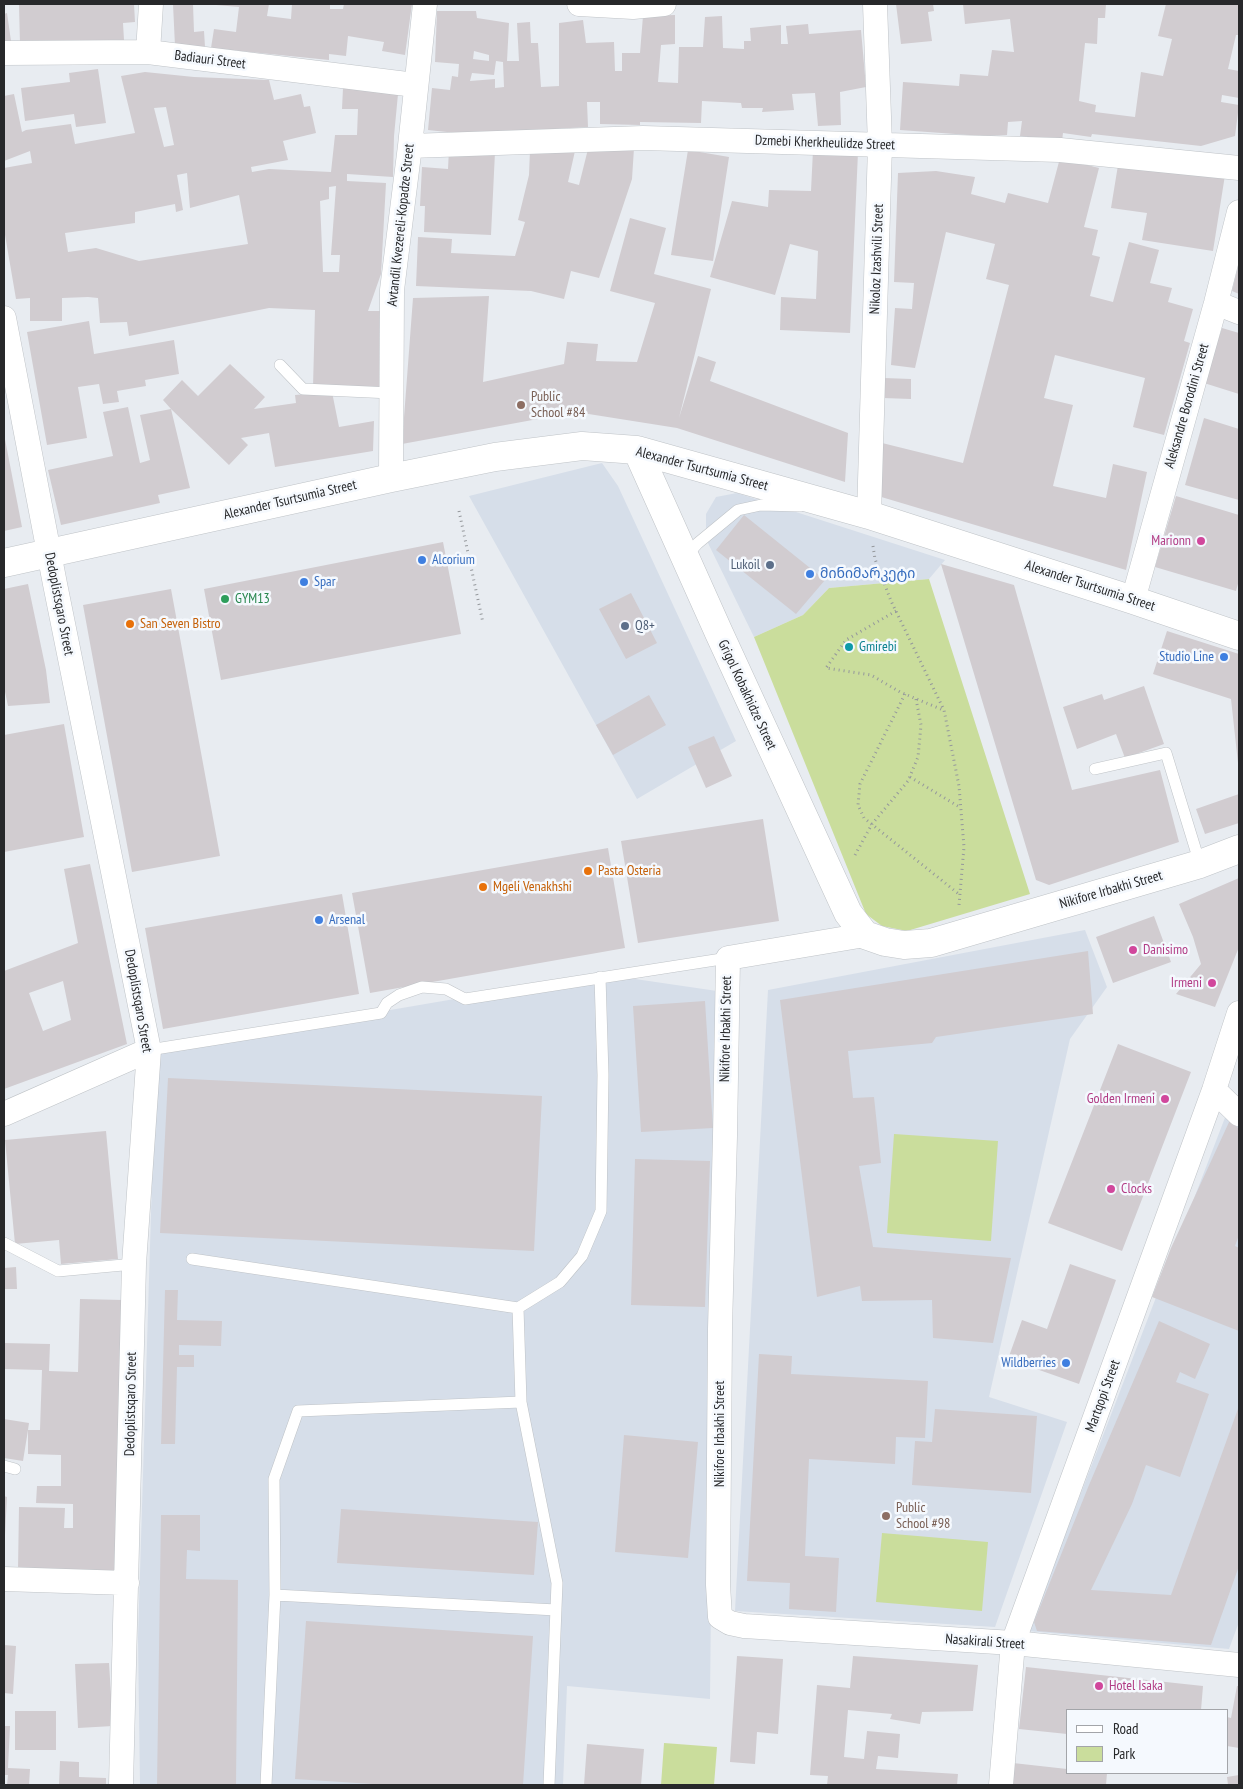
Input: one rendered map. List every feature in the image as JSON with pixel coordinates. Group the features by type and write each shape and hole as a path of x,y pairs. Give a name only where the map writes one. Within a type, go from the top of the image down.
{"street":[{"path":"148,52 151,4"},
{"name":"Avtandil Kvezereli-Kopadze Street","path":"391,478 392,290 425,4"},
{"path":"580,4 633,8 664,4"},
{"name":"Nikoloz Izashvili Street","path":"869,515 880,145 875,4"},
{"name":"Badiauri Street","path":"4,53 148,52 415,85"},
{"name":"Dzmebi Kherkheulidze Street","path":"410,146 643,138 1060,150 1239,168"},
{"name":"Aleksandre Borodini Street","path":"1133,600 1216,303 1239,212"},
{"path":"1216,303 1239,312"},
{"name":"Dedoplistsqaro Street","path":"4,318 49,554 149,1050 134,1264 122,1785"},
{"name":"Alexander Tsurtsumia Street","path":"4,563 391,478 495,457 582,446 637,450 869,515 1239,636"},
{"name":"Grigol Kobakhidze Street","path":"637,450 848,913 866,935"},
{"name":"Nikifore Irbakhi Street","path":"730,1623 720,1617 718,1585 720,1329 728,958 866,935 885,942 904,945 931,943 1200,864 1239,849"},
{"name":"Martqopi Street","path":"1001,1785 1013,1643 1214,1090 1239,1013"},
{"path":"4,1114 149,1050"},
{"path":"1214,1090 1239,1114"},
{"path":"4,1579 127,1583"},
{"name":"Nasakirali Street","path":"730,1623 744,1626 1013,1643 1239,1665"}],"lane":[{"path":"280,365 304,389 391,393"},
{"path":"685,557 698,543 738,510 761,505 800,506 869,515"},
{"path":"1095,769 1166,753 1200,864"},
{"path":"149,1050 381,1013 387,1003 399,995 422,987 446,989 465,999 728,958"},
{"path":"192,1259 518,1308 560,1282 582,1256 601,1211 603,1075 600,977"},
{"path":"4,1243 58,1271 134,1264"},
{"path":"518,1308 521,1402 556,1583 549,1785"},
{"path":"266,1785 275,1595 274,1479 298,1411 521,1402"},
{"path":"275,1595 556,1610"}],"path":[{"path":"459,511 483,623"},
{"path":"869,515 874,559 896,611 944,710 959,786 964,847 957,935"},
{"path":"896,611 846,640 826,668 871,675 905,694 944,710"},
{"path":"905,694 860,784 858,805 864,818 960,895"},
{"path":"859,863 855,854 872,824 910,777 918,757 921,725 916,699"},
{"path":"910,777 960,808"}],"shaded area":[{"path":"602,463 618,486 736,741 637,799 469,496"},
{"path":"737,493 945,560 929,579 829,588 803,615 754,637 706,539 706,514 716,497"},
{"path":"1085,930 1107,987 1070,1039 989,1397 1067,1422 995,1627 735,1611 768,990"},
{"path":"601,974 717,991 710,1699 567,1686 563,1785 140,1785 138,1638 156,1050"},
{"path":"1226,1115 1239,1128 1239,1622 1229,1649 1028,1631"}],"green space":[{"path":"929,579 1030,894 907,931 882,926 866,914 754,637 803,615 829,588"},
{"path":"894,1134 998,1141 991,1241 887,1233"},
{"path":"882,1533 988,1542 982,1611 876,1602"},
{"path":"664,1743 717,1747 714,1785 661,1785"}],"building":[{"path":"134,4 135,22 123,23 124,40 20,44 19,5"},
{"path":"173,4 193,4 194,32 204,31 205,47 175,46"},
{"path":"216,4 269,4 267,16 291,19 292,4 330,4 330,9 343,9 344,4 412,4 405,55 382,51 384,42 348,36 346,56 329,54 329,60 211,48 214,29 236,32 239,7"},
{"path":"896,4 933,4 934,11 928,12 932,41 901,44"},
{"path":"963,4 1106,4 1105,18 1098,18 1097,44 1085,43 1079,101 1096,105 1095,112 1135,117 1141,72 1163,76 1172,39 1158,36 1166,4 1239,4 1239,35 1236,35 1228,69 1239,71 1239,98 1222,95 1221,102 1239,105 1235,136 1201,146 1092,134 1091,137 1063,133 1062,141 1020,136 1022,121 1008,122 1007,135 983,136 900,130 903,82 959,86 960,74 988,76 992,50 1014,52 1010,19 965,24"},
{"path":"437,11 476,11 477,18 509,23 507,61 519,61 517,23 530,22 531,43 538,43 541,87 559,86 559,23 583,20 586,43 614,42 615,71 622,71 622,53 640,53 643,16 675,15 675,44 661,45 658,82 678,83 679,47 703,47 705,17 722,16 723,48 744,49 744,41 751,41 750,28 781,25 781,44 788,44 786,26 808,24 809,34 861,30 866,87 840,92 841,125 818,126 815,93 792,94 794,110 762,112 763,108 742,108 741,103 702,101 701,123 640,122 640,125 600,124 600,102 587,102 588,127 466,134 428,130 432,88 450,90 452,76 458,77 459,64 435,62","holes":["474,51 489,55 489,61 473,59","496,61 503,62 504,87 495,88 495,79 470,81 472,73 494,75"]},
{"path":"7,13 11,41 4,42 4,14"},
{"path":"98,69 106,123 76,127 74,114 25,121 21,88 70,82 69,73"},
{"path":"145,72 194,77 269,80 274,100 301,94 304,107 310,106 316,133 283,141 288,160 251,167 252,172 269,169 331,172 335,135 357,135 358,109 342,109 343,88 398,94 393,177 347,174 347,181 386,183 381,274 368,311 380,311 379,388 313,387 315,310 269,308 129,336 127,322 100,323 98,298 62,298 62,321 30,321 30,298 16,299 4,229 4,168 32,163 30,151 4,161 4,96 14,94 22,132 71,124 75,144 135,133 121,76","holes":["166,107 174,145 164,147 154,108","187,173 190,208 239,195 248,244 139,261 96,248 68,252 65,233 135,223 135,212 175,204 176,212 183,210 177,175","336,186 331,255 340,255 339,272 323,272 320,201 329,199 329,187"]},
{"path":"634,148 632,179 599,278 571,271 564,299 531,291 416,286 418,237 452,239 451,253 515,256 525,222 518,220 529,175 530,150 575,151 568,182 579,185 588,149"},
{"path":"449,149 495,152 491,235 424,232 425,206 420,206 422,167 448,169"},
{"path":"688,150 729,157 713,261 671,255"},
{"path":"813,150 858,152 850,333 780,330 781,297 816,299 818,251 790,244 775,295 710,277 732,201 768,207 769,190 811,191"},
{"path":"1060,158 1099,168 1084,227 1098,230 1092,255 1100,257 1090,296 1113,302 1129,242 1159,250 1150,283 1172,288 1168,302 1193,309 1184,341 1190,343 1164,435 1133,427 1145,378 1055,355 1044,398 1073,405 1053,486 1106,498 1113,464 1147,472 1126,570 878,496 878,442 963,463 1009,285 986,279 995,244 946,232 915,368 891,365 895,308 912,309 914,283 894,282 898,173 936,171 975,177 971,194 1005,203 1008,193 1048,203"},
{"path":"1119,159 1225,175 1213,251 1142,240 1147,213 1111,208"},
{"path":"630,218 666,228 654,274 711,289 679,418 698,356 716,362 710,381 848,433 845,482 677,428 576,412 402,444 413,298 489,296 483,382 564,364 567,342 598,344 596,361 637,362 655,303 610,291"},
{"path":"1239,263 1239,294 1232,291"},
{"path":"89,321 94,354 174,340 179,374 145,380 146,386 117,391 119,402 103,404 99,384 78,387 87,438 47,445 27,332"},
{"path":"1222,328 1239,333 1239,394 1204,383"},
{"path":"230,364 265,397 254,409 296,403 295,395 332,392 339,427 374,421 373,451 275,467 269,433 241,438 248,445 229,465 163,400 182,380 198,396"},
{"path":"884,378 911,379 911,399 883,398"},
{"path":"128,407 140,463 150,460 140,415 171,409 190,488 158,495 160,503 61,525 48,470 113,456 103,412"},
{"path":"1204,418 1239,429 1239,500 1185,485"},
{"path":"4,434 22,527 4,531"},
{"name":"Marionn","path":"1176,496 1239,515 1239,580 1236,591 1155,567"},
{"name":"Lukoil","path":"744,515 825,580 796,614 716,550"},
{"path":"443,542 461,634 221,680 204,589"},
{"path":"941,564 1014,585 1072,790 1160,770 1179,842 1049,885 1036,880"},
{"path":"28,584 46,670 50,703 8,706 4,687 4,589"},
{"path":"171,589 220,856 132,872 83,605"},
{"path":"631,593 657,643 626,659 599,609"},
{"path":"1167,631 1239,654 1239,763 1231,699 1153,674"},
{"path":"1144,686 1164,744 1125,758 1116,734 1077,749 1063,707 1102,694 1104,700"},
{"path":"649,695 666,725 613,755 596,725"},
{"path":"64,724 84,837 4,852 4,735"},
{"path":"714,736 732,776 706,788 688,747"},
{"path":"1239,794 1239,823 1205,834 1196,809"},
{"path":"763,819 779,921 638,943 621,841"},
{"path":"608,848 625,948 370,993 352,893"},
{"path":"90,864 127,1044 4,1089 4,971 78,943 64,869","holes":["63,981 71,1020 43,1031 29,993"]},
{"path":"1239,878 1239,947 1215,1007 1176,994 1201,964 1193,937 1179,904"},
{"path":"342,894 359,994 163,1029 145,928"},
{"path":"1154,916 1171,962 1113,983 1096,937"},
{"path":"1088,951 1093,1014 936,1037 932,1043 848,1051 853,1098 874,1097 881,1163 859,1166 873,1247 1011,1258 993,1343 933,1338 932,1300 862,1301 860,1286 817,1297 780,1000"},
{"path":"705,1001 713,1128 641,1132 633,1006"},
{"path":"1118,1044 1191,1072 1122,1251 1048,1223"},
{"path":"168,1078 542,1096 534,1251 160,1233"},
{"path":"1230,1120 1239,1129 1239,1235 1235,1246 1239,1248 1239,1331 1152,1297 1171,1248"},
{"path":"106,1131 118,1259 61,1264 59,1240 15,1244 5,1140"},
{"path":"635,1159 710,1161 705,1307 631,1305"},
{"path":"1070,1264 1116,1280 1079,1384 1008,1359 1022,1320 1047,1329"},
{"path":"16,1267 17,1289 4,1289 4,1268"},
{"path":"165,1290 178,1290 177,1320 222,1321 221,1346 179,1345 179,1355 194,1355 194,1367 177,1367 175,1444 161,1444"},
{"path":"80,1299 123,1300 115,1576 18,1569 19,1507 65,1508 64,1528 73,1528 73,1504 36,1503 37,1486 61,1486 61,1455 28,1454 28,1430 40,1430 42,1370 4,1369 4,1343 50,1344 49,1371 78,1372"},
{"path":"1159,1321 1210,1344 1195,1379 1180,1372 1176,1382 1209,1394 1180,1477 1146,1465 1132,1504 1091,1590 1171,1595 1239,1406 1239,1566 1211,1645 1037,1631 1034,1622 1089,1485"},
{"path":"759,1354 792,1356 791,1374 928,1381 925,1438 896,1437 895,1464 809,1459 805,1556 839,1558 836,1612 789,1609 790,1583 747,1581"},
{"path":"935,1409 1037,1416 1031,1493 912,1485 915,1441 932,1442"},
{"path":"4,1419 29,1423 23,1461 4,1458"},
{"path":"624,1435 698,1442 688,1558 615,1552"},
{"path":"4,1496 7,1497 5,1535 4,1535"},
{"path":"341,1509 538,1522 534,1575 337,1563"},
{"path":"161,1515 200,1515 200,1551 187,1550 186,1579 238,1580 236,1785 157,1785"},
{"path":"306,1621 533,1636 523,1785 388,1785 295,1779"},
{"path":"4,1645 16,1646 13,1694 4,1693"},
{"path":"737,1656 783,1659 778,1734 757,1732 755,1764 730,1762"},
{"path":"853,1656 978,1665 973,1711 922,1712 920,1724 890,1719 892,1714 848,1710 844,1757 864,1759 867,1731 900,1734 898,1758 878,1756 876,1769 958,1774 957,1785 827,1785 828,1776 810,1775 817,1685 850,1688"},
{"path":"109,1663 113,1726 78,1728 75,1664"},
{"path":"1026,1667 1203,1686 1201,1709 1066,1709 1066,1734 1019,1729"},
{"path":"1237,1686 1239,1686 1239,1748 1228,1746 1228,1717 1231,1718"},
{"path":"15,1711 56,1711 56,1750 15,1750"},
{"path":"4,1726 10,1726 8,1768 30,1769 29,1785 7,1785 8,1775 4,1775"},
{"path":"587,1744 644,1749 641,1785 584,1785"},
{"path":"60,1761 79,1762 79,1777 106,1778 106,1785 59,1785"},
{"path":"1013,1763 1066,1769 1066,1774 1107,1774 1106,1785 1011,1785"},
{"path":"1239,1775 1239,1785 1228,1785 1227,1777"}],"place":[{"name":"Public School #84","path":"521,405"},
{"name":"Marionn","path":"1201,541"},
{"name":"Alcorium","path":"422,560"},
{"name":"Lukoil","path":"770,565"},
{"name":"მინიმარკეტი","path":"810,574"},
{"name":"Spar","path":"304,582"},
{"name":"GYM13","path":"225,599"},
{"name":"San Seven Bistro","path":"130,624"},
{"name":"Q8+","path":"625,626"},
{"name":"Gmirebi","path":"849,647"},
{"name":"Studio Line","path":"1224,657"},
{"name":"Pasta Osteria","path":"588,871"},
{"name":"Mgeli Venakhshi","path":"483,887"},
{"name":"Arsenal","path":"319,920"},
{"name":"Danisimo","path":"1133,950"},
{"name":"Irmeni","path":"1212,983"},
{"name":"Golden Irmeni","path":"1165,1099"},
{"name":"Clocks","path":"1111,1189"},
{"name":"Wildberries","path":"1066,1363"},
{"name":"Public School #98","path":"886,1516"},
{"name":"Hotel Isaka","path":"1099,1686"}]}
